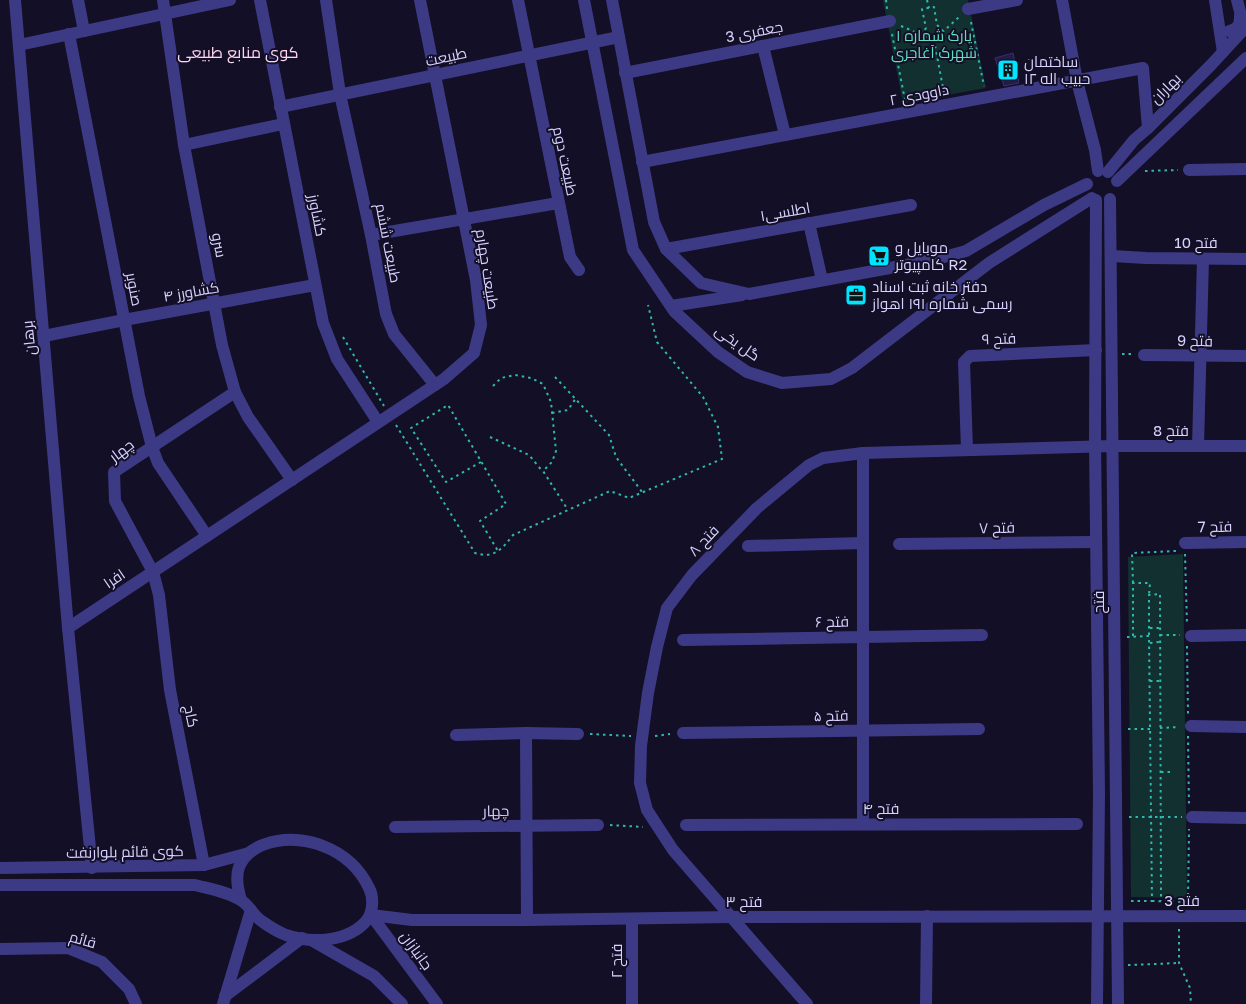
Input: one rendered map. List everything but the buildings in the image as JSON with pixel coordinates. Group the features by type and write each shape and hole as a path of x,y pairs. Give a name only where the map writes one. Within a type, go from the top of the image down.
{"street":[{"name":"برهان","path":"13,0 19,45 68,628"},
{"path":"78,0 84,31"},
{"name":"سرو","path":"163,0 184,144 222,344 235,392 248,417 292,480"},
{"path":"19,45 230,0"},
{"name":"کشاورز","path":"260,0 322,323 337,359 378,422"},
{"name":"طبیعت ششم","path":"326,0 340,94 386,314 394,334 435,385"},
{"name":"طبیعت چهارم","path":"378,422 435,385 474,353 481,325 476,280 420,0"},
{"name":"طبیعت دوم","path":"518,0 570,257 579,270"},
{"name":"گل یخی","path":"584,0 633,250 671,306 718,352 747,372 782,383 831,380 852,368 989,263 1094,199"},
{"path":"612,0 654,222 666,249 701,283 749,294"},
{"path":"968,9 1017,0"},
{"path":"1062,0 1077,81 1095,150 1108,175 1116,193 1110,199 1103,201 1094,199 1088,192 1087,184 1090,176 1108,175 1128,171 1246,58"},
{"path":"1215,0 1223,52"},
{"path":"1220,28 1227,32 1235,30 1240,24 1244,24 1237,0"},
{"name":"3 جعفری","path":"625,73 890,22"},
{"name":"بهاران","path":"1108,175 1134,140 1223,52 1244,24"},
{"name":"صنوبر","path":"69,34 139,396 152,447 158,463 207,536"},
{"name":"طبیعت","path":"280,107 619,37"},
{"path":"763,46 785,135"},
{"name":"داوودی ۲","path":"642,162 1143,68 1148,128"},
{"path":"184,144 283,124"},
{"path":"1189,170 1246,169"},
{"path":"671,306 749,294 933,260 966,251 1044,205 1087,184"},
{"name":"فتح","path":"1094,199 1095,447 1100,793 1096,1004"},
{"name":"فتح","path":"1110,199 1118,1004"},
{"path":"371,235 558,202"},
{"name":"اطلسی۱","path":"666,249 910,204"},
{"path":"809,223 822,280"},
{"name":"فتح 10","path":"1112,256 1246,259"},
{"path":"1198,446 1203,258"},
{"name":"کشاورز ۴","path":"44,336 315,285"},
{"name":"فتح ۹","path":"967,450 964,362 967,358 970,356 1096,350"},
{"name":"فتح 9","path":"1144,355 1246,356"},
{"name":"چهار","path":"154,572 115,501 114,472 235,392"},
{"name":"افرا","path":"68,628 378,422"},
{"name":"فتح 8","path":"1095,447 1246,446"},
{"name":"فتح ۸","path":"808,1004 673,850 647,810 640,783 641,746 648,693 657,647 668,608 692,575 757,508 809,465 823,458 863,453 1095,447"},
{"path":"863,453 863,824"},
{"name":"فتح ۷","path":"899,544 1096,542"},
{"name":"فتح 7","path":"1182,548 1246,542"},
{"path":"748,546 863,543"},
{"name":"کاج","path":"154,572 159,595 170,690 204,865"},
{"path":"68,628 92,868"},
{"path":"1189,636 1246,635"},
{"name":"فتح ۶","path":"683,640 982,636"},
{"path":"1190,726 1246,727"},
{"name":"فتح ۵","path":"683,733 979,729"},
{"path":"526,733 527,920"},
{"path":"456,735 578,734"},
{"path":"1191,817 1246,818"},
{"name":"فتح ۴","path":"686,825 1077,824"},
{"name":"چهار","path":"395,827 598,825"},
{"path":"0,884 195,885 241,900 261,921 286,935 308,939 335,938 350,933 363,925 371,915 372,894 362,874 343,856 323,845 301,840 265,844 249,852 239,867 237,885 241,900"},
{"name":"کوی قائم بلوارنفت","path":"0,868 204,865 249,852"},
{"path":"224,1000 251,910"},
{"name":"فتح ۳","path":"371,915 412,920 1117,916"},
{"name":"جانبازان","path":"371,915 437,1004"},
{"path":"926,1004 927,916"},
{"name":"فتح 3","path":"1117,916 1246,916"},
{"name":"فتح ۲","path":"632,919 632,1004"},
{"path":"224,1000 308,939"},
{"path":"308,939 374,976 402,1004"},
{"name":"قائم","path":"0,949 68,948 102,962 129,989 136,1004"}],"path":[{"path":"886,0 908,112"},
{"path":"927,0 929,8"},
{"path":"921,35 926,28 922,9 934,7 937,25 943,32"},
{"path":"934,40 968,9"},
{"path":"968,9 986,98"},
{"path":"890,22 934,40"},
{"path":"934,40 946,105"},
{"path":"1128,171 1189,170"},
{"path":"340,332 348,348 475,553 494,554 513,535 610,491 629,498 722,459 718,427 703,397 657,342 648,305"},
{"path":"1112,354 1144,355"},
{"path":"493,386 501,378 514,375 532,378 543,384 551,402 556,452 552,462 543,471 545,474"},
{"path":"555,377 609,435 616,457 642,492"},
{"path":"552,413 568,410 576,398"},
{"path":"481,462 446,482 411,428 448,406 506,504 480,521 498,551"},
{"path":"490,437 529,455 545,474 568,510"},
{"path":"1132,636 1132,553 1182,548 1189,636 1191,817 1188,902"},
{"path":"1127,895 1127,901 1152,901 1150,583 1132,583"},
{"path":"1150,595 1160,594 1161,901"},
{"path":"1149,628 1160,628"},
{"path":"1160,635 1189,636"},
{"path":"1115,637 1149,636"},
{"path":"1150,643 1160,642"},
{"path":"1150,681 1160,681"},
{"path":"1160,728 1190,726"},
{"path":"1126,729 1150,728"},
{"path":"1160,772 1172,772"},
{"path":"1126,817 1191,817"},
{"path":"598,825 659,828"},
{"path":"1179,925 1178,964 1190,988 1190,1004"},
{"path":"1126,966 1178,964"}],"green space":[{"name":"پارک شماره ۱ شهرک آغاجری","path":"883,0 968,0 986,88 903,103"},
{"path":"1183,554 1187,898 1131,897 1128,557"}],"place":[{"name":"ساختمان حبیب اله ۱۲","path":"1008,70"},
{"name":"موبایل و کامپیوتر R2","path":"879,256"},
{"name":"دفتر خانه ثبت اسناد رسمی شماره ۱۹۱ اهواز","path":"856,295"}],"district":[{"name":"کوی منابع طبیعی","path":"238,52"}]}
